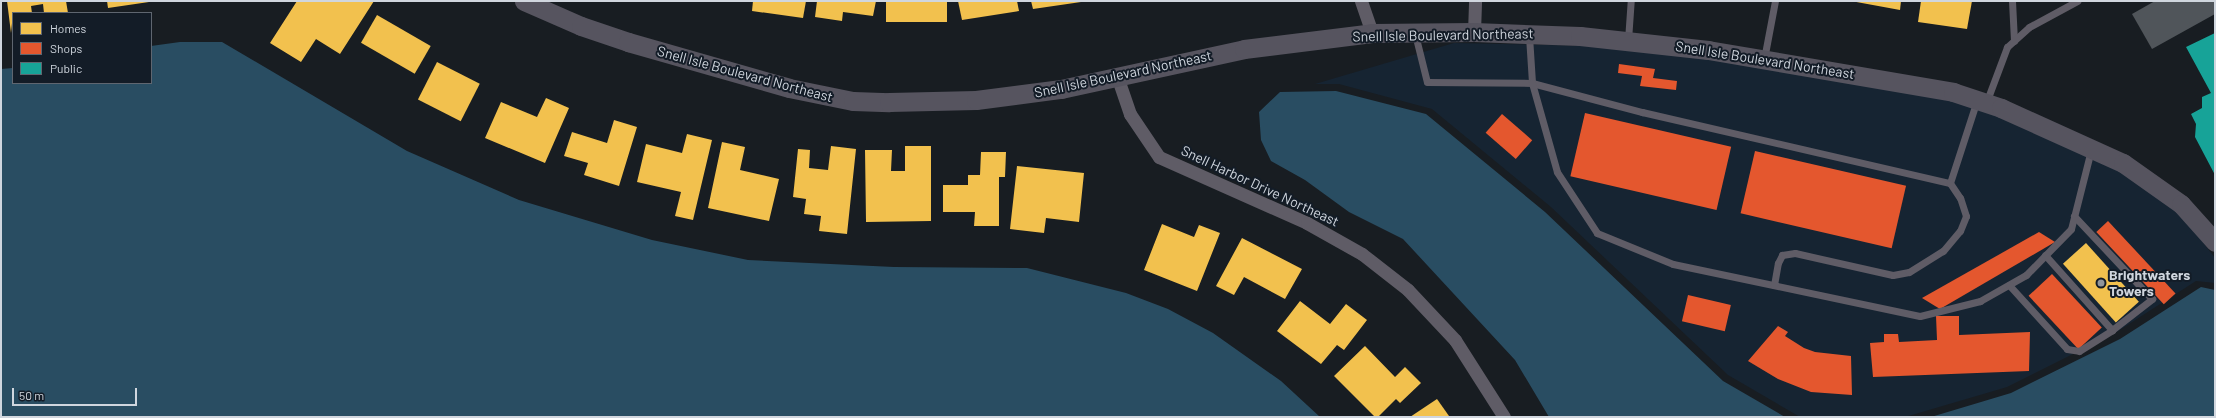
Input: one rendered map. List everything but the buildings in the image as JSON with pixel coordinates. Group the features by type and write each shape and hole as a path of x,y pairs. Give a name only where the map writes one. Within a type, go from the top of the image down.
{"street":[{"name":"Snell Isle Boulevard Northeast","path":"524,1 581,26 651,49 789,88 853,101 976,100 1061,89 1244,48 1372,33 1474,32 1628,40 1764,59 1953,92 1981,101 2092,148 2123,163 2181,204 2215,242"},
{"path":"1361,1 1372,33"},
{"path":"1474,32 1475,1"},
{"name":"Snell Harbor Drive Northeast","path":"1117,76 1130,114 1159,157 1307,223 1362,254 1408,290 1455,340 1504,417"}],"lane":[{"path":"1628,40 1631,1"},
{"path":"1764,59 1775,1"},
{"path":"2012,1 2014,41"},
{"path":"1950,183 1981,101 2007,47 2030,27 2077,1"},
{"path":"1415,32 1426,82 1532,83 1642,112 1950,183 1960,198 1966,216 1960,231 1943,251 1910,272 1893,275 1795,253 1782,255 1778,262 1774,285"},
{"path":"1529,34 1532,83 1557,172 1597,234 1673,264 1920,316 1980,301 2026,275 2071,229 2092,148"},
{"path":"2008,285 2067,349 2079,351 2112,330 2152,299 2074,216"},
{"path":"2045,255 2112,330"}],"shaded area":[{"path":"180,42 222,42 407,151 519,200 652,240 748,260 894,267 1027,268 1126,293 1168,309 1213,333 1281,381 1320,417 1,417 1,69 12,68 12,84 152,84 152,46"},
{"path":"1454,43 1594,46 1722,61 1950,100 1997,116 2118,170 2174,210 2192,228 2215,258 2215,283 2196,281 2115,333 2007,387 1905,417 1800,417 1728,375 1551,207 1432,109 1339,84 1315,84"},
{"path":"1336,91 1426,114 1545,212 1723,381 1785,417 1549,417 1515,360 1403,239 1349,212 1305,180 1271,161 1261,140 1259,112 1280,92"},
{"path":"2201,287 2215,290 2215,417 1931,417 2011,393 2120,339"}],"place":[{"name":"Brightwaters Towers","path":"2101,283"}]}
